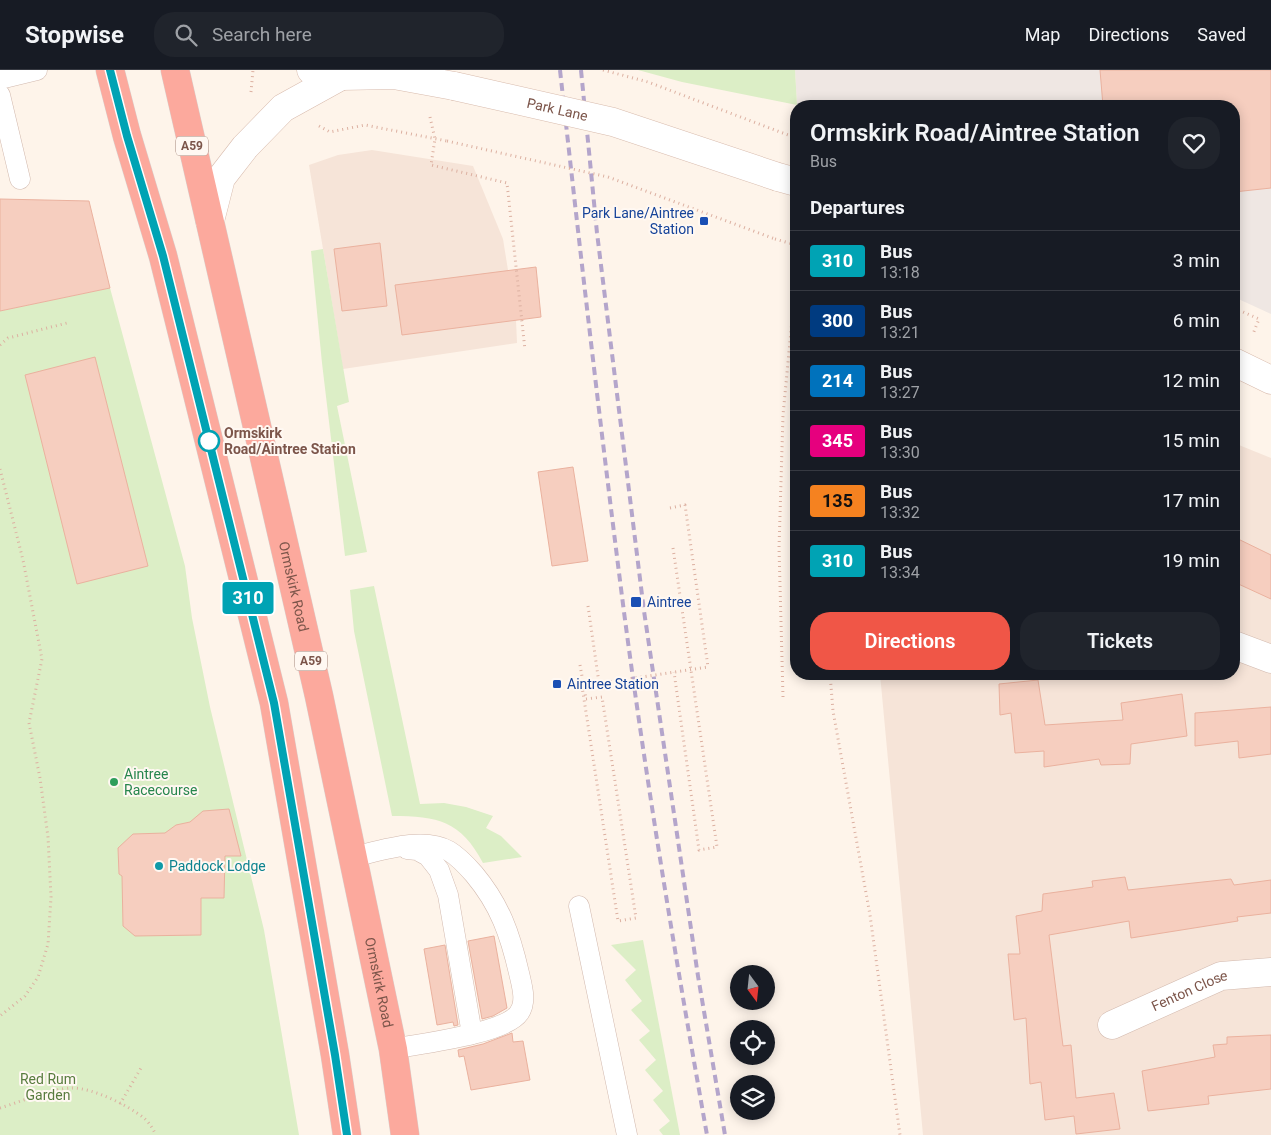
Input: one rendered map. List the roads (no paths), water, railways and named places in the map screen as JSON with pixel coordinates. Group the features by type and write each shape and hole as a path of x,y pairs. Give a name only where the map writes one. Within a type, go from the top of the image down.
{"highway":[{"path":"110,70 127,136 163,256 274,703 347,1135"},
{"name":"Ormskirk Road","path":"175,70 317,687 393,1049 405,1135"}],"street":[{"name":"Park Lane","path":"311,70 341,76 394,75 454,86 613,122 787,179"},
{"path":"210,222 221,178 245,147 283,108 341,76"},
{"path":"1240,365 1271,380"},
{"path":"1240,647 1271,659"},
{"name":"Fenton Close","path":"1112,1025 1221,976 1271,972"}],"lane":[{"path":"0,79 37,70"},
{"path":"0,95 20,179"},
{"path":"353,857 398,847 426,844 448,850 466,864 481,882 503,917 512,943 524,999 519,1013 510,1022 472,1034 393,1049"},
{"path":"398,847 417,850 428,856 439,870 448,895 472,1034"},
{"path":"578,906 627,1135"},
{"path":"400,1104 414,1135"}],"railway":[{"path":"560,70 599,409 633,678 662,874 707,1135"},
{"path":"581,70 597,233 644,611 698,976 725,1135"}],"place":[{"name":"Park Lane/Aintree Station","path":"704,221"},
{"name":"Ormskirk Road/Aintree Station","path":"209,441"},
{"name":"Aintree","path":"636,602"},
{"name":"Aintree Station","path":"557,684"},
{"name":"Aintree Racecourse","path":"114,782"},
{"name":"Paddock Lodge","path":"159,866"}],"park label":[{"name":"Red Rum Garden","path":"48,1088"}]}
